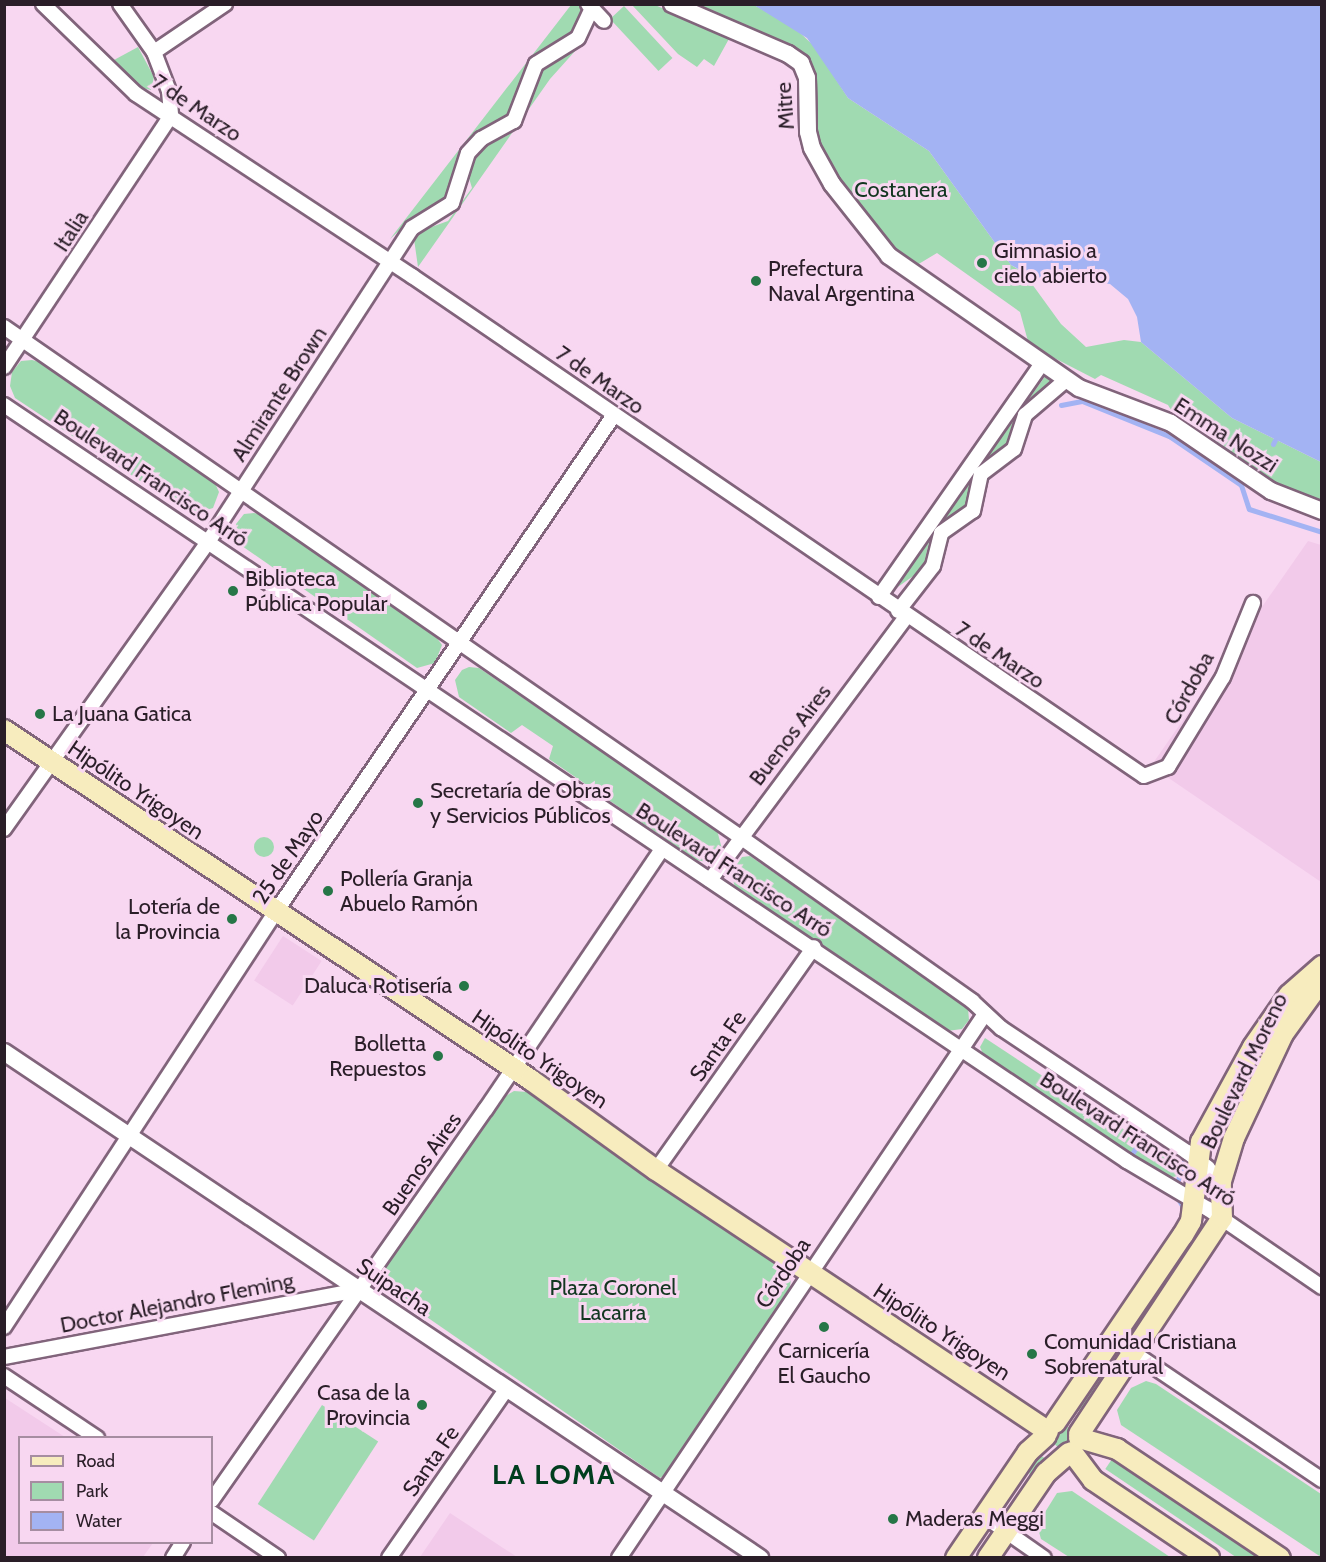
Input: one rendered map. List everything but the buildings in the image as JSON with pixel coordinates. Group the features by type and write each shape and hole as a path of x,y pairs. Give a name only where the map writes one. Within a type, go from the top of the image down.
{"main road":[{"name":"Hipólito Yrigoyen","path":"4,730 275,913 512,1067 656,1170 1050,1430"},
{"name":"Boulevard Moreno","path":"956,1557 1028,1452 1050,1430 1183,1235 1194,1202 1202,1142 1264,1030 1289,995 1322,966"},
{"name":"Boulevard Moreno","path":"1222,1218 1223,1166 1234,1138 1283,1034 1322,980"},
{"path":"988,1557 1046,1473 1075,1444 1131,1353 1222,1218"},
{"name":"Hipólito Yrigoyen","path":"1050,1430 1071,1423 1075,1444 1093,1480 1209,1557"},
{"name":"Hipólito Yrigoyen","path":"1050,1430 1052,1450 1075,1444 1117,1449 1280,1557"}],"street":[{"name":"7 de Marzo","path":"43,4 136,94 391,262 902,614 1144,776"},
{"path":"120,4 154,52 169,91 171,116"},
{"path":"154,52 225,4"},
{"name":"Mitre","path":"672,4 788,54 801,63 807,78 808,132 812,148 831,184 869,235 889,256 1042,363"},
{"path":"590,6 604,21"},
{"name":"Almirante Brown","path":"4,829 50,761 208,542 412,228 452,203 468,153 482,139 514,121 536,64 578,38 590,6"},
{"name":"Italia","path":"4,367 26,339 171,116"},
{"name":"Boulevard Francisco Arró","path":"4,327 26,339 242,488 460,644 740,836 985,1014 1198,1160 1221,1187"},
{"path":"879,597 1042,363"},
{"name":"Emma Nozzi","path":"1042,363 1066,380 1171,423 1271,491 1322,511"},
{"name":"Buenos Aires","path":"710,880 902,614 933,566 941,533 973,511 981,474 1014,449 1025,415 1066,380"},
{"name":"Boulevard Francisco Arró","path":"4,405 429,689 662,849 1194,1202 1222,1218 1322,1287"},
{"name":"25 de Mayo","path":"4,1327 275,913 614,416"},
{"name":"Córdoba","path":"1144,776 1168,767 1223,676 1253,603"},
{"name":"Buenos Aires","path":"213,1499 662,849"},
{"name":"Santa Fe","path":"656,1170 814,948"},
{"name":"Córdoba","path":"619,1557 985,1014"},
{"name":"Suipacha","path":"4,1052 760,1557"},
{"name":"Doctor Alejandro Fleming","path":"4,1357 358,1290"},
{"path":"1113,1339 1131,1353 1319,1473"},
{"path":"4,1376 95,1436"},
{"name":"Santa Fe","path":"389,1557 507,1388"},
{"path":"213,1514 278,1557"},
{"path":"984,1516 1044,1557"},
{"path":"173,1557 182,1544"}],"shaded area":[{"path":"1308,541 1321,545 1321,882 1151,766"},
{"path":"283,936 322,961 293,1006 254,980"},
{"path":"5,1398 63,1436 18,1436 18,1544 152,1544 143,1557 5,1557"},
{"path":"450,1513 517,1557 420,1557"}],"green space":[{"path":"571,5 582,5 576,33 534,59 523,73 516,105 509,117 474,138 461,151 446,201 413,218 390,239"},
{"path":"632,5 655,5 730,37 714,66 704,59 697,67 678,54"},
{"name":"Costanera","path":"691,5 754,5 795,28 815,47 848,98 929,151 1011,265 1024,273 1061,324 1086,347 1124,340 1141,342 1232,418 1321,462 1321,503 1283,489 1174,415 1168,405 1101,375 1095,379 1029,345 1020,312 937,253 917,265 892,250 850,197 818,141 814,80"},
{"path":"624,6 672,58 659,71 610,19"},
{"path":"585,40 550,79 418,267 414,239 426,229 448,221 472,188 469,178 476,151 508,135 528,107 538,70"},
{"path":"138,47 154,77 151,90 138,87 114,60"},
{"path":"32,360 47,364 214,481 219,492 213,508 200,512 184,510 15,398 10,386 12,372 21,361"},
{"path":"1046,375 1054,382 1015,420 1009,446 981,466"},
{"path":"973,475 967,505 939,526"},
{"path":"244,514 264,515 437,638 442,645 435,663 417,668 242,546 235,535 236,524"},
{"path":"930,538 923,569 895,589"},
{"path":"469,667 479,668 717,830 722,849 715,858 707,862 696,860 549,759 553,746 522,725 511,733 459,697 455,680 462,670"},
{"path":"264,837 271,840 274,847 271,854 264,857 257,854 254,847 257,840"},
{"path":"750,856 968,1008 969,1020 962,1029 947,1031 735,887 731,873 742,857"},
{"path":"985,1038 1178,1165 1178,1176 1166,1178 983,1054 980,1047"},
{"name":"Plaza Coronel Lacarra","path":"514,1091 527,1092 785,1269 791,1279 789,1293 669,1472 660,1478 379,1284 380,1276 504,1097"},
{"path":"1191,1235 1195,1243 1143,1320 1137,1319"},
{"path":"1108,1359 1115,1363 1086,1409 1078,1411 1075,1408"},
{"path":"1146,1381 1156,1384 1321,1494 1321,1557 1121,1425 1117,1410 1131,1388"},
{"path":"322,1405 378,1441 314,1540 258,1504"},
{"path":"1063,1426 1071,1429 1074,1437 1071,1445 1063,1448 1055,1445 1052,1437 1055,1429"},
{"path":"1037,1453 1046,1459 1008,1515 1005,1513 1030,1476 1028,1467"},
{"path":"1112,1459 1259,1558 1237,1558 1105,1469"},
{"path":"1072,1491 1170,1557 1069,1557 1041,1539 1037,1525 1057,1493"}],"water":[{"path":"754,5 1321,5 1321,462 1232,418 1141,342 1137,317 1128,299 1110,284 1033,277 1011,265 929,151 848,98 807,38"}],"waterway":[{"path":"1061,405 1082,401 1169,436 1241,485 1249,509 1322,532"},
{"path":"1273,444 1275,440"},
{"path":"1128,1160 1149,1128"},
{"path":"1186,1212 1174,1192 1187,1152"}],"place":[{"name":"Gimnasio a cielo abierto","path":"982,263"},
{"name":"Prefectura Naval Argentina","path":"756,281"},
{"name":"Biblioteca Pública Popular","path":"233,591"},
{"name":"La Juana Gatica","path":"40,714"},
{"name":"Secretaría de Obras y Servicios Públicos","path":"418,803"},
{"name":"Pollería Granja Abuelo Ramón","path":"328,891"},
{"name":"Lotería de la Provincia","path":"232,919"},
{"name":"Daluca Rotisería","path":"464,986"},
{"name":"Bolletta Repuestos","path":"438,1056"},
{"name":"Carnicería El Gaucho","path":"824,1327"},
{"name":"Comunidad Cristiana Sobrenatural","path":"1032,1354"},
{"name":"Casa de la Provincia","path":"422,1405"},
{"name":"Maderas Meggi","path":"893,1519"}],"district":[{"name":"LA LOMA","path":"554,1474"}]}
